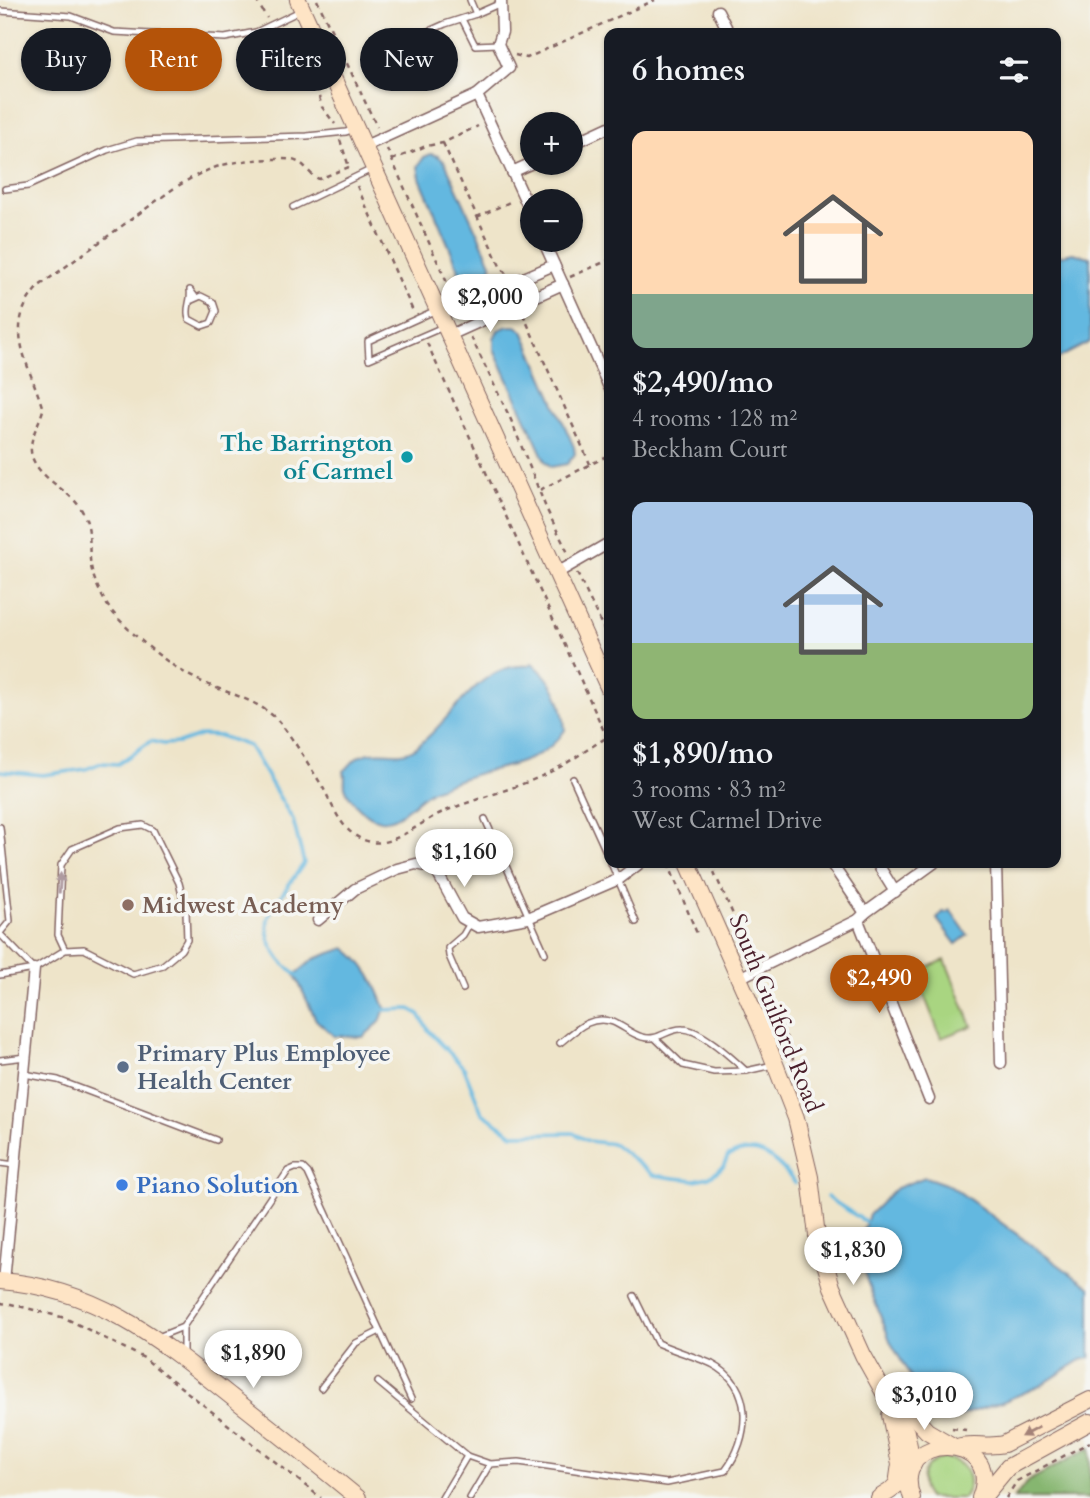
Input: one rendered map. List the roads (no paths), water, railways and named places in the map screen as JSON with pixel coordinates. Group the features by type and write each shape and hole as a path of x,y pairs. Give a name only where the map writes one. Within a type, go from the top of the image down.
{"main road":[{"path":"301,5 604,678"},
{"name":"South Guilford Road","path":"690,868 776,1064 796,1118 810,1177 817,1236 824,1262 837,1298 906,1432 912,1467 909,1481 912,1498"},
{"path":"2,1281 41,1287 77,1297 111,1312 156,1338 358,1498"},
{"name":"South Guilford Road","path":"878,1380 927,1431 968,1452 980,1467 984,1485 981,1498"},
{"path":"879,1498 897,1485 921,1455 930,1449 942,1446 1004,1444 1090,1400"},
{"path":"888,1401 900,1464 897,1485"},
{"path":"981,1498 1008,1467 1090,1422"}],"street":[{"path":"365,146 477,95 509,68 498,44 502,32 502,1"},
{"path":"718,11 726,28"},
{"path":"477,95 520,189"},
{"path":"583,139 604,129"},
{"path":"512,172 520,168"},
{"path":"548,252 566,281 604,375"},
{"path":"443,321 554,265"},
{"path":"443,321 566,281"},
{"path":"557,573 604,546"},
{"path":"318,920 355,889 397,869 416,864 431,867 438,874 462,918 478,927 528,918 619,879 633,868"},
{"path":"834,868 862,917 929,1099"},
{"path":"880,868 895,892"},
{"path":"739,978 862,917 927,868"},
{"path":"996,868 1001,1063"},
{"path":"2,1281 34,969"}],"lane":[{"path":"470,0 476,14"},
{"path":"436,28 476,14 502,1"},
{"path":"0,11 71,16 114,32 225,38 256,32 301,5"},
{"path":"462,19 475,45 498,44"},
{"path":"5,189 28,186 107,150 137,141 307,136 346,132 357,127"},
{"path":"293,207 375,168"},
{"path":"206,297 214,302 216,315 211,323 202,326 192,323 187,309 194,299 206,297"},
{"path":"443,321 369,359 368,341 443,321"},
{"path":"573,779 604,847"},
{"path":"485,820 545,953"},
{"path":"0,975 34,969 65,950 84,949 133,974 163,965 181,950 187,940 186,911 179,883 153,830 142,825 120,828 72,849 61,865 58,934 65,950"},
{"path":"0,827 10,920 0,934 34,969"},
{"path":"614,868 636,922"},
{"path":"463,989 448,948 463,935 470,923"},
{"path":"560,1043 584,1023 596,1020 611,1021 641,1037 656,1039 685,1028 711,1041 746,1071"},
{"path":"656,1039 683,1065 714,1072 746,1071 776,1064"},
{"path":"0,1060 26,1057"},
{"path":"24,1074 58,1080 216,1140"},
{"path":"0,1163 15,1165"},
{"path":"156,1338 183,1327 288,1171 303,1168 308,1173 411,1399"},
{"path":"378,1382 467,1456 490,1464 519,1462 667,1483 725,1471 736,1457 746,1422 746,1413 736,1390 728,1375 713,1365 657,1343 634,1296"},
{"path":"183,1327 183,1357"},
{"path":"321,1388 356,1343 380,1331"},
{"path":"442,1498 467,1456"},
{"path":"470,1498 490,1464"}],"water":[{"path":"431,154 445,162 491,263 488,277 476,284 466,284 459,273 420,178 418,166 424,157"},
{"path":"1072,253 1090,257 1090,342 1061,357 1061,256"},
{"path":"516,326 523,331 574,447 575,454 567,464 551,467 545,461 494,349 494,338 498,330"},
{"path":"532,663 556,692 565,730 542,752 523,762 470,776 428,792 402,813 388,820 369,815 350,797 345,787 344,771 357,758 370,753 403,753 415,748 480,683 495,673 511,667 529,666"},
{"path":"950,910 968,935 956,944 937,919 944,911 946,913"},
{"path":"345,948 359,960 370,975 385,1008 380,1022 363,1037 334,1036 316,1020 295,975 314,959"},
{"path":"925,1177 951,1186 1090,1288 1090,1358 1081,1360 1040,1386 1002,1402 950,1419 931,1412 891,1343 867,1281 859,1241 869,1215 896,1188"}],"waterway":[{"path":"0,771 43,775 86,769 101,763 118,764 151,741 163,744 179,743 202,735 220,736 249,746 293,820 304,863 273,908 267,928 275,951 297,975"},
{"path":"382,1010 410,1009 419,1014 429,1031 464,1068 482,1113 513,1134 573,1133 588,1141 614,1144 653,1175 695,1180 709,1177 723,1167 728,1156 739,1152 758,1152 773,1160 795,1183"},
{"path":"827,1197 866,1222"}],"place":[{"name":"The Barrington of Carmel","path":"407,457"},
{"name":"Midwest Academy","path":"128,905"},
{"name":"Primary Plus Employee Health Center","path":"123,1067"},
{"name":"Piano Solution","path":"122,1185"}]}
